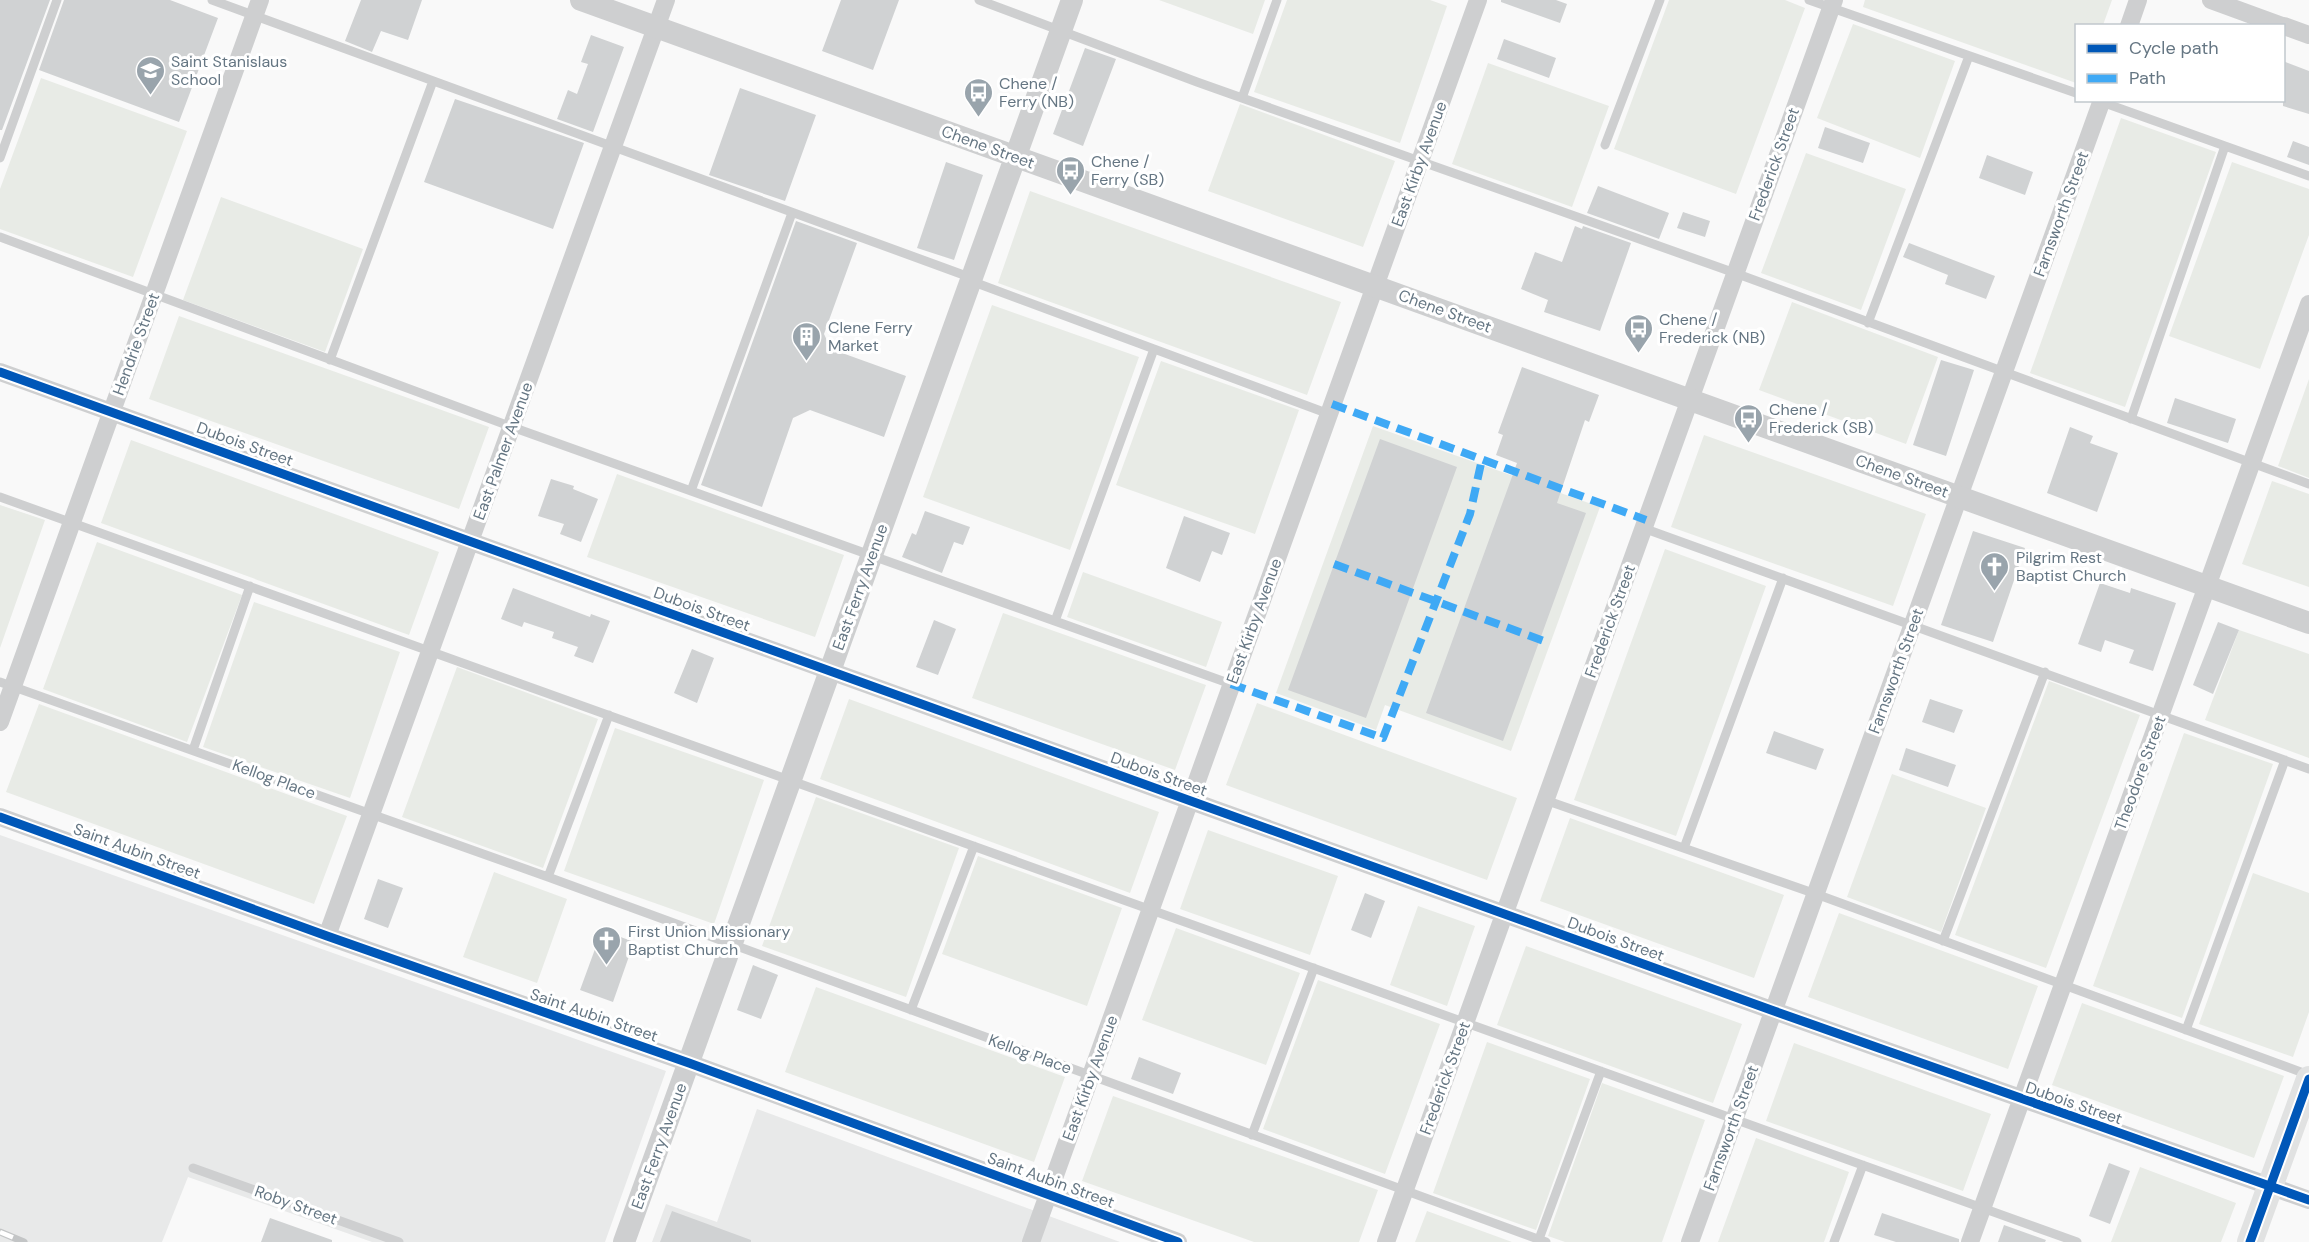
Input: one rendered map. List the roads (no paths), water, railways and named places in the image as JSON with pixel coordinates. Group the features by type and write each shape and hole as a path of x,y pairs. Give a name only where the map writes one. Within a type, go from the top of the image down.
{"main road":[{"path":"2250,1242 2309,1077"}],"street":[{"name":"Chene Street","path":"581,0 2309,623"},
{"name":"East Palmer Avenue","path":"327,936 666,0"},
{"name":"East Ferry Avenue","path":"624,1242 1072,0"},
{"name":"East Kirby Avenue","path":"1031,1242 1478,0"},
{"path":"2130,24 2138,0"},
{"path":"2211,0 2277,24"},
{"name":"Frederick Street","path":"1386,1242 1832,4"},
{"name":"Hendrie Street","path":"0,722 6,684 72,522 258,8"},
{"path":"2285,27 2309,35"},
{"name":"Farnsworth Street","path":"1690,1242 2004,374 2100,102"},
{"name":"Theodore Street","path":"1970,1242 2309,304"},
{"name":"Dubois Street","path":"0,372 2021,1100 2309,1200"},
{"name":"Saint Aubin Street","path":"0,817 327,936 689,1063 1178,1242"}],"lane":[{"path":"0,158 57,0"},
{"path":"212,0 258,8 433,81 971,279 1329,414"},
{"path":"979,0 1242,98 1735,273 2004,374 2309,484"},
{"path":"1242,98 1277,0"},
{"path":"1605,145 1660,0"},
{"path":"1809,0 1832,4 1969,56 2075,93"},
{"path":"1868,323 1969,56"},
{"path":"330,360 433,81"},
{"path":"2103,102 2309,176"},
{"path":"2131,419 2225,146"},
{"path":"692,491 792,213"},
{"path":"0,237 512,427 1232,684"},
{"path":"1055,621 1154,349"},
{"path":"0,497 2077,1242"},
{"path":"1643,528 2309,769"},
{"path":"1684,848 1783,578"},
{"path":"193,750 250,586"},
{"path":"1943,941 2045,672"},
{"name":"Kellog Place","path":"6,684 548,877 1543,1241"},
{"path":"548,877 609,715"},
{"path":"2186,1030 2285,760"},
{"path":"1545,800 1816,894 2309,1077"},
{"path":"911,1010 974,846"},
{"path":"1252,1135 1314,968"},
{"path":"1543,1241 1601,1071"},
{"path":"1834,1242 1863,1165"},
{"name":"Roby Street","path":"193,1168 399,1242"}],"railway":[{"path":"0,1232 24,1242"}],"place":[{"name":"Saint Stanislaus School","path":"150,96"},
{"name":"Chene / Ferry (NB)","path":"978,118"},
{"name":"Chene / Ferry (SB)","path":"1070,196"},
{"name":"Chene / Frederick (NB)","path":"1638,354"},
{"name":"Clene Ferry Market","path":"807,362"},
{"name":"Chene / Frederick (SB)","path":"1748,444"},
{"name":"Pilgrim Rest Baptist Church","path":"1995,592"},
{"name":"First Union Missionary Baptist Church","path":"607,966"}]}
